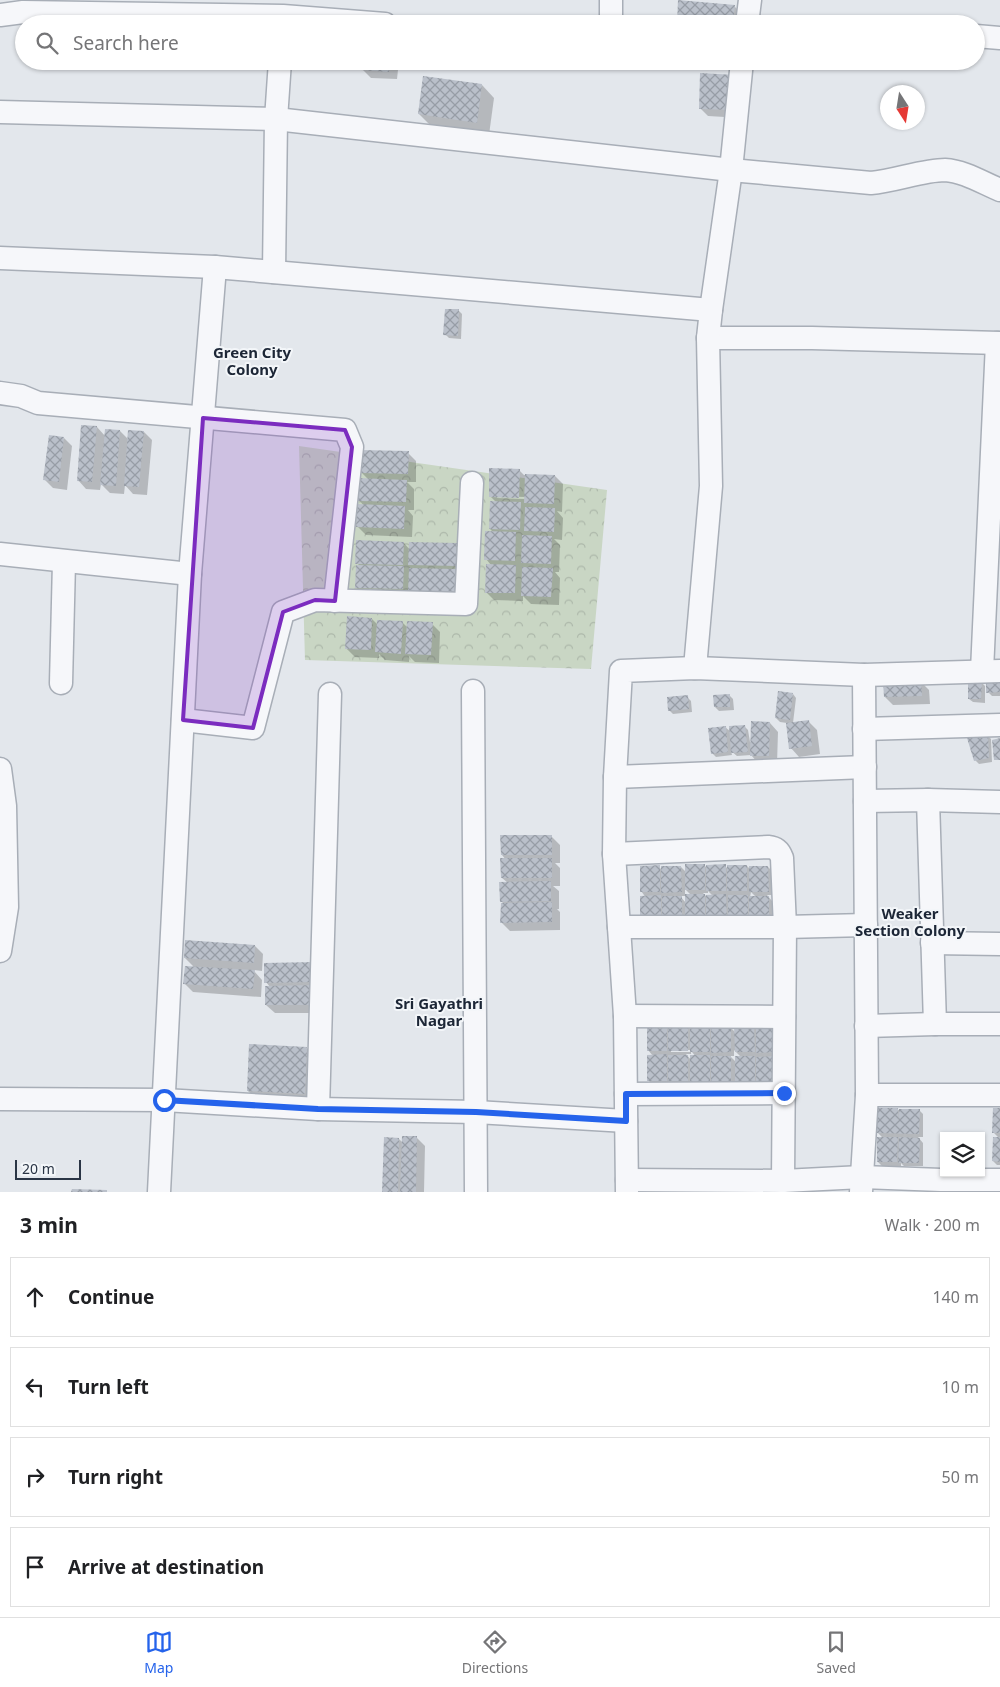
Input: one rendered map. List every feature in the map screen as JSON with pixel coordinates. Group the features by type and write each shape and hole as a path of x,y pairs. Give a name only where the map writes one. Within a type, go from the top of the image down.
{"street":[{"path":"611,0 611,15"},
{"path":"748,15 750,0"},
{"path":"0,15 23,12 283,13 301,15"},
{"path":"985,37 1000,38"},
{"path":"274,272 276,118 279,70"},
{"path":"695,668 711,486 708,338 731,170 741,70"},
{"path":"0,112 276,118 731,170 871,183 944,170 959,173 1000,190"},
{"path":"0,258 215,267 711,310"},
{"path":"160,1192 190,574 215,267"},
{"path":"708,338 812,338 999,343 991,671 864,675 695,668 621,670 615,777 614,854 625,1016 627,1186 783,1181 941,1186 1000,1180"},
{"path":"0,393 22,396 38,403 345,430 352,447 335,600"},
{"path":"182,720 253,728 283,612 315,600 466,604 472,483"},
{"path":"0,554 190,574"},
{"path":"61,683 64,562"},
{"path":"862,1185 867,1095 864,675"},
{"path":"473,690 476,1192"},
{"path":"318,1109 330,694"},
{"path":"864,729 1000,725"},
{"path":"615,777 865,767"},
{"path":"0,769 5,806 4,908 0,952"},
{"path":"928,800 935,1024"},
{"path":"865,801 1000,802"},
{"path":"614,854 768,847 775,848 780,852 782,858 785,927 783,1181"},
{"path":"619,926 785,927 866,925"},
{"path":"932,943 1000,944"},
{"path":"625,1016 784,1017"},
{"path":"866,1026 1000,1024"},
{"path":"626,1094 784,1093"},
{"path":"867,1095 1000,1095"},
{"path":"0,1099 164,1100 318,1109 476,1112 626,1121"}],"highlighted area":[{"path":"203,418 345,430 352,447 335,601 315,600 283,612 253,728 183,720"}],"green space":[{"path":"299,446 607,490 591,669 305,660"}],"building":[{"path":"678,0 735,5 734,15 677,15"},
{"path":"361,70 389,70 389,72"},
{"path":"700,73 735,75 733,110 699,109"},
{"path":"423,76 482,84 477,123 418,114"},
{"path":"445,309 459,309 458,336 443,335"},
{"path":"81,425 97,426 92,482 77,481"},
{"path":"105,429 120,430 116,486 100,485"},
{"path":"128,430 144,431 139,487 124,486"},
{"path":"49,435 64,437 59,482 43,480"},
{"path":"360,450 409,451 408,474 360,473"},
{"path":"489,468 520,469 519,498 489,497"},
{"path":"525,474 555,475 554,504 524,503"},
{"path":"358,478 407,480 406,502 358,501"},
{"path":"490,501 521,502 520,530 489,529"},
{"path":"357,504 405,506 404,529 356,527"},
{"path":"525,507 555,508 554,532 524,531"},
{"path":"485,531 516,532 515,561 484,560"},
{"path":"522,535 552,536 551,564 521,563"},
{"path":"356,540 404,542 403,565 355,564"},
{"path":"409,542 457,543 456,566 408,565"},
{"path":"486,564 516,565 515,593 485,593"},
{"path":"356,565 404,566 403,589 355,588"},
{"path":"522,567 553,568 551,597 521,596"},
{"path":"409,568 457,569 456,592 408,591"},
{"path":"347,616 372,618 371,650 345,649"},
{"path":"377,620 403,621 401,654 375,652"},
{"path":"407,621 433,622 431,655 405,654"},
{"path":"986,679 1000,679 1000,692 986,693"},
{"path":"921,680 922,696 884,697 883,682"},
{"path":"968,681 982,681 981,699 968,699"},
{"path":"778,691 793,693 790,720 775,718"},
{"path":"730,694 730,707 714,707 713,695"},
{"path":"688,695 689,709 668,711 667,697"},
{"path":"809,720 812,746 789,749 786,723"},
{"path":"751,721 770,722 769,756 750,756"},
{"path":"745,725 748,752 731,753 729,726"},
{"path":"726,726 728,752 711,754 708,728"},
{"path":"988,734 989,758 974,761 967,738"},
{"path":"1000,738 1000,760 994,760 992,740"},
{"path":"500,835 552,835 552,855 501,855"},
{"path":"500,858 552,858 552,878 501,878"},
{"path":"685,864 705,864 705,890 685,890"},
{"path":"726,864 726,891 706,891 706,865"},
{"path":"660,865 660,892 640,892 640,866"},
{"path":"727,865 747,865 747,891 727,891"},
{"path":"661,866 681,866 682,892 661,893"},
{"path":"749,866 768,866 769,892 749,892"},
{"path":"551,881 551,901 500,902 499,882"},
{"path":"685,894 705,894 705,920 685,920"},
{"path":"726,894 727,921 706,921 706,895"},
{"path":"661,895 661,922 640,922 640,896"},
{"path":"728,895 748,895 748,921 728,921"},
{"path":"662,896 682,896 682,923 662,923"},
{"path":"749,896 769,896 769,922 749,922"},
{"path":"552,902 552,922 500,923 501,903"},
{"path":"185,940 255,945 254,963 184,958"},
{"path":"316,962 316,982 264,983 264,963"},
{"path":"185,966 255,970 253,989 183,984"},
{"path":"316,985 316,1005 265,1005 265,986"},
{"path":"647,1024 667,1024 667,1051 647,1051"},
{"path":"668,1025 688,1025 688,1051 668,1051"},
{"path":"710,1025 710,1052 690,1052 690,1026"},
{"path":"711,1026 731,1026 731,1052 711,1053"},
{"path":"734,1026 754,1026 755,1052 735,1052"},
{"path":"776,1026 776,1052 756,1053 756,1027"},
{"path":"249,1044 307,1047 305,1094 247,1091"},
{"path":"667,1054 667,1081 647,1081 647,1055"},
{"path":"668,1055 688,1055 688,1081 668,1081"},
{"path":"690,1055 710,1055 710,1082 690,1082"},
{"path":"711,1056 731,1056 731,1082 711,1083"},
{"path":"735,1056 755,1056 755,1082 735,1082"},
{"path":"776,1056 776,1082 756,1083 756,1057"},
{"path":"877,1108 898,1108 899,1121 899,1109 920,1109 919,1134 877,1133"},
{"path":"993,1108 1000,1108 1000,1133 992,1133"},
{"path":"402,1136 417,1136 416,1192 400,1192"},
{"path":"384,1137 399,1138 398,1192 382,1192"},
{"path":"877,1137 898,1137 897,1162 877,1162"},
{"path":"899,1137 920,1138 919,1163 898,1163"},
{"path":"993,1137 1000,1137 1000,1162 992,1161"},
{"path":"72,1189 107,1190 107,1192 71,1192"}],"district":[{"name":"Green City Colony","path":"252,362"},
{"name":"Weaker Section Colony","path":"910,922"},
{"name":"Sri Gayathri Nagar","path":"439,1012"}],"route":[{"path":"164,1100 318,1109 476,1112 626,1121 626,1094 784,1093"}]}
